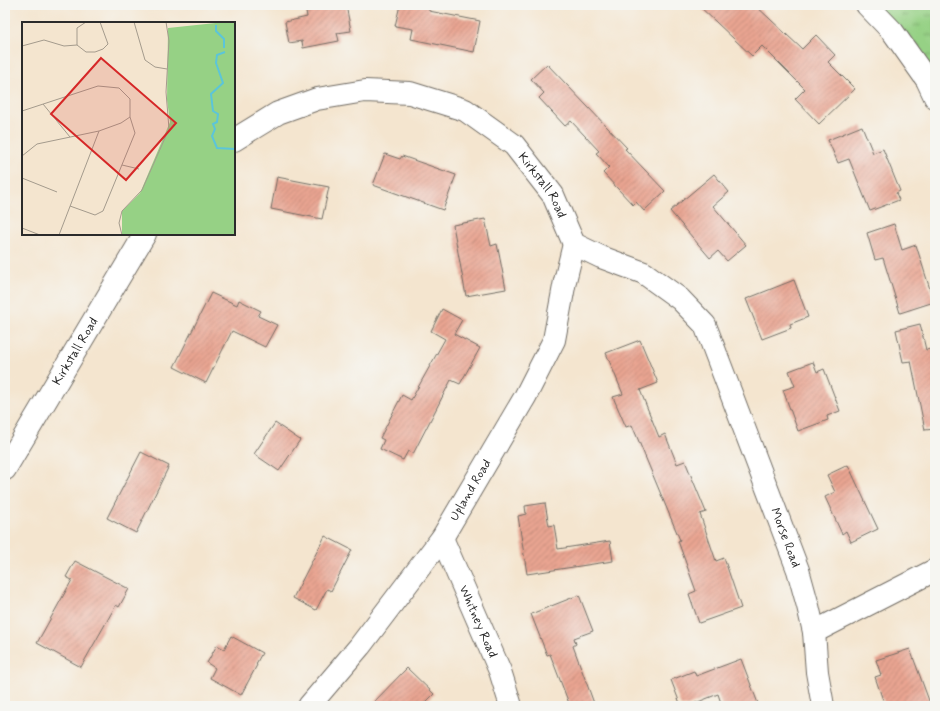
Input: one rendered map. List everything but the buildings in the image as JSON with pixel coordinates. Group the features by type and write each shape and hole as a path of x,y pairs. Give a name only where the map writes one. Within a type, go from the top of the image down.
{"street":[{"path":"867,5 893,32 926,80 935,97"},
{"name":"Kirkstall Road","path":"235,139 278,113 317,98 365,91 410,93 465,110 514,145 553,195 574,244"},
{"name":"Kirkstall Road","path":"5,470 144,235"},
{"name":"Morse Road","path":"574,244 601,257 644,273 680,299 705,325 798,570 814,632 817,672 823,706"},
{"name":"Upland Road","path":"309,706 360,646 442,538 525,397 554,340 574,244"},
{"name":"Whitney Road","path":"442,538 500,671 511,706"},
{"path":"814,632 935,570"}],"green space":[{"path":"867,5 935,5 935,97"}]}
